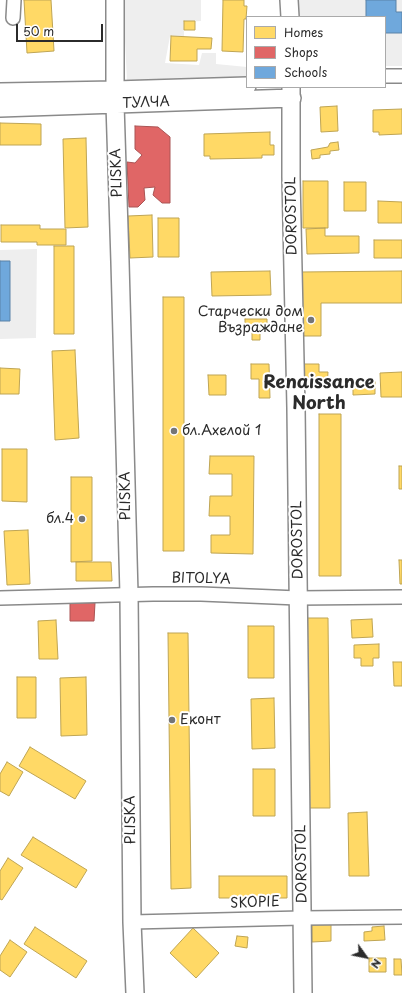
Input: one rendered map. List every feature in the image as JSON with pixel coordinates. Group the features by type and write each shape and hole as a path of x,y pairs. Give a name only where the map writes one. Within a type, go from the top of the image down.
{"main road":[{"name":"PLISKA","path":"115,0 115,97 129,594 132,922 135,993"},
{"path":"289,0 290,16"},
{"name":"ТУЛЧА","path":"0,108 246,86"},
{"name":"ТУЛЧА","path":"0,92 115,97 292,92"},
{"name":"DOROSTOL","path":"292,92 291,185 296,408 304,993"}],"street":[{"path":"13,18 14,0"},
{"path":"386,76 402,76"},
{"name":"BITOLYA","path":"0,598 129,594 201,594 298,598 402,597"},
{"name":"SKOPIE","path":"132,922 402,917"}],"shaded area":[{"path":"123,0 201,0 201,21 184,22 184,37 170,36 165,63 199,65 202,53 216,53 216,64 246,67 246,80 127,81"},
{"path":"295,0 402,0 402,66 386,66 386,16 295,16"},
{"path":"37,249 36,338 0,339 0,250"}],"building: Homes":[{"path":"24,0 51,0 54,51 27,53"},
{"path":"223,0 244,0 244,6 247,6 246,19 244,19 243,52 222,51"},
{"path":"184,21 195,21 195,30 184,30"},
{"path":"171,36 212,38 211,49 197,49 197,61 170,61"},
{"path":"337,106 338,131 321,132 320,107"},
{"path":"402,109 402,134 379,135 379,132 373,132 373,110"},
{"path":"0,123 41,124 41,145 0,145"},
{"path":"270,132 270,145 274,145 274,155 262,155 262,158 210,159 210,156 204,156 204,134"},
{"path":"86,138 88,227 65,228 63,139"},
{"path":"338,142 339,150 330,151 330,154 320,155 320,158 312,159 311,150 328,147 330,143"},
{"path":"303,181 328,181 328,228 303,228"},
{"path":"344,182 366,182 366,211 344,211"},
{"path":"378,201 402,202 402,223 378,223"},
{"path":"152,215 153,257 130,258 128,216"},
{"path":"158,218 179,218 179,257 158,257"},
{"path":"1,225 40,225 40,229 66,229 66,245 37,245 37,242 1,242"},
{"path":"325,228 325,236 359,236 359,253 307,254 306,229"},
{"path":"374,240 402,240 402,258 374,258"},
{"path":"54,246 74,246 74,334 54,334"},
{"path":"270,271 271,295 212,296 211,272"},
{"name":"Старчески дом Възраждане","path":"402,271 402,303 321,303 321,336 301,336 301,272"},
{"name":"бл.Ахелой 1","path":"163,297 184,297 184,551 163,551"},
{"path":"245,319 267,319 267,331 260,332 260,340 252,340 252,331 245,331"},
{"path":"75,350 79,438 55,440 52,351"},
{"path":"251,364 269,364 270,398 259,398 259,379 251,379"},
{"path":"303,364 319,364 319,372 328,372 327,387 303,387"},
{"path":"0,368 20,369 19,394 0,394"},
{"path":"402,372 402,397 381,397 380,373"},
{"path":"208,375 226,375 226,395 209,395"},
{"path":"375,382 375,394 353,395 353,383"},
{"path":"319,414 341,414 341,576 319,576"},
{"path":"2,449 27,449 27,502 2,501"},
{"path":"210,456 254,456 253,554 211,553 211,535 230,535 230,516 209,516 210,496 232,496 232,474 209,474"},
{"path":"399,466 402,466 402,489 399,489"},
{"name":"бл.4","path":"71,477 92,477 92,561 71,562"},
{"path":"28,530 30,584 7,585 4,531"},
{"path":"399,560 402,560 402,584 400,584"},
{"path":"76,562 111,562 112,581 76,581"},
{"path":"305,618 328,618 330,808 308,808"},
{"path":"372,619 373,637 352,638 351,620"},
{"path":"56,620 58,659 39,659 38,621"},
{"path":"248,626 274,626 274,678 248,678"},
{"path":"168,633 188,633 191,888 171,889"},
{"path":"379,644 379,658 373,658 373,666 361,666 361,658 354,658 354,645"},
{"path":"393,662 402,662 402,686 394,686"},
{"path":"17,677 36,677 36,718 17,718"},
{"path":"86,677 87,735 61,736 60,678"},
{"path":"274,698 275,748 252,749 251,699"},
{"path":"30,747 86,781 75,799 19,766"},
{"path":"7,762 23,772 9,796 0,791 0,774"},
{"path":"253,769 275,769 275,816 253,816"},
{"path":"367,812 369,876 349,876 348,813"},
{"path":"33,837 87,870 76,888 21,855"},
{"path":"8,858 23,868 2,900 0,899 0,871"},
{"path":"219,876 287,876 287,898 219,898"},
{"path":"312,923 331,923 331,941 312,942"},
{"path":"384,926 385,940 364,941 364,932 372,931 372,927"},
{"path":"35,927 87,961 76,978 24,944"},
{"path":"193,928 219,953 196,978 170,953"},
{"path":"237,936 248,937 247,948 235,946"},
{"path":"10,940 27,952 10,977 0,970 0,956"},
{"path":"369,958 386,958 386,972 369,972"},
{"path":"394,959 401,959 402,975 394,975"}],"building: Shops":[{"path":"135,126 158,127 170,137 170,203 162,203 153,195 155,187 144,188 145,200 138,207 129,207 127,162 135,163 142,155 135,149"},
{"path":"70,602 95,603 94,621 70,621"}],"building: Schools":[{"path":"366,0 396,0 396,12 402,12 402,33 386,33 386,16 366,16"},
{"path":"0,261 10,261 10,321 0,321"}],"place":[{"name":"Старчески дом Възраждане","path":"311,320"},
{"name":"бл.Ахелой 1","path":"174,431"},
{"name":"бл.4","path":"82,519"},
{"name":"Еконт","path":"172,720"}],"district":[{"name":"Renaissance North","path":"319,393"}]}
